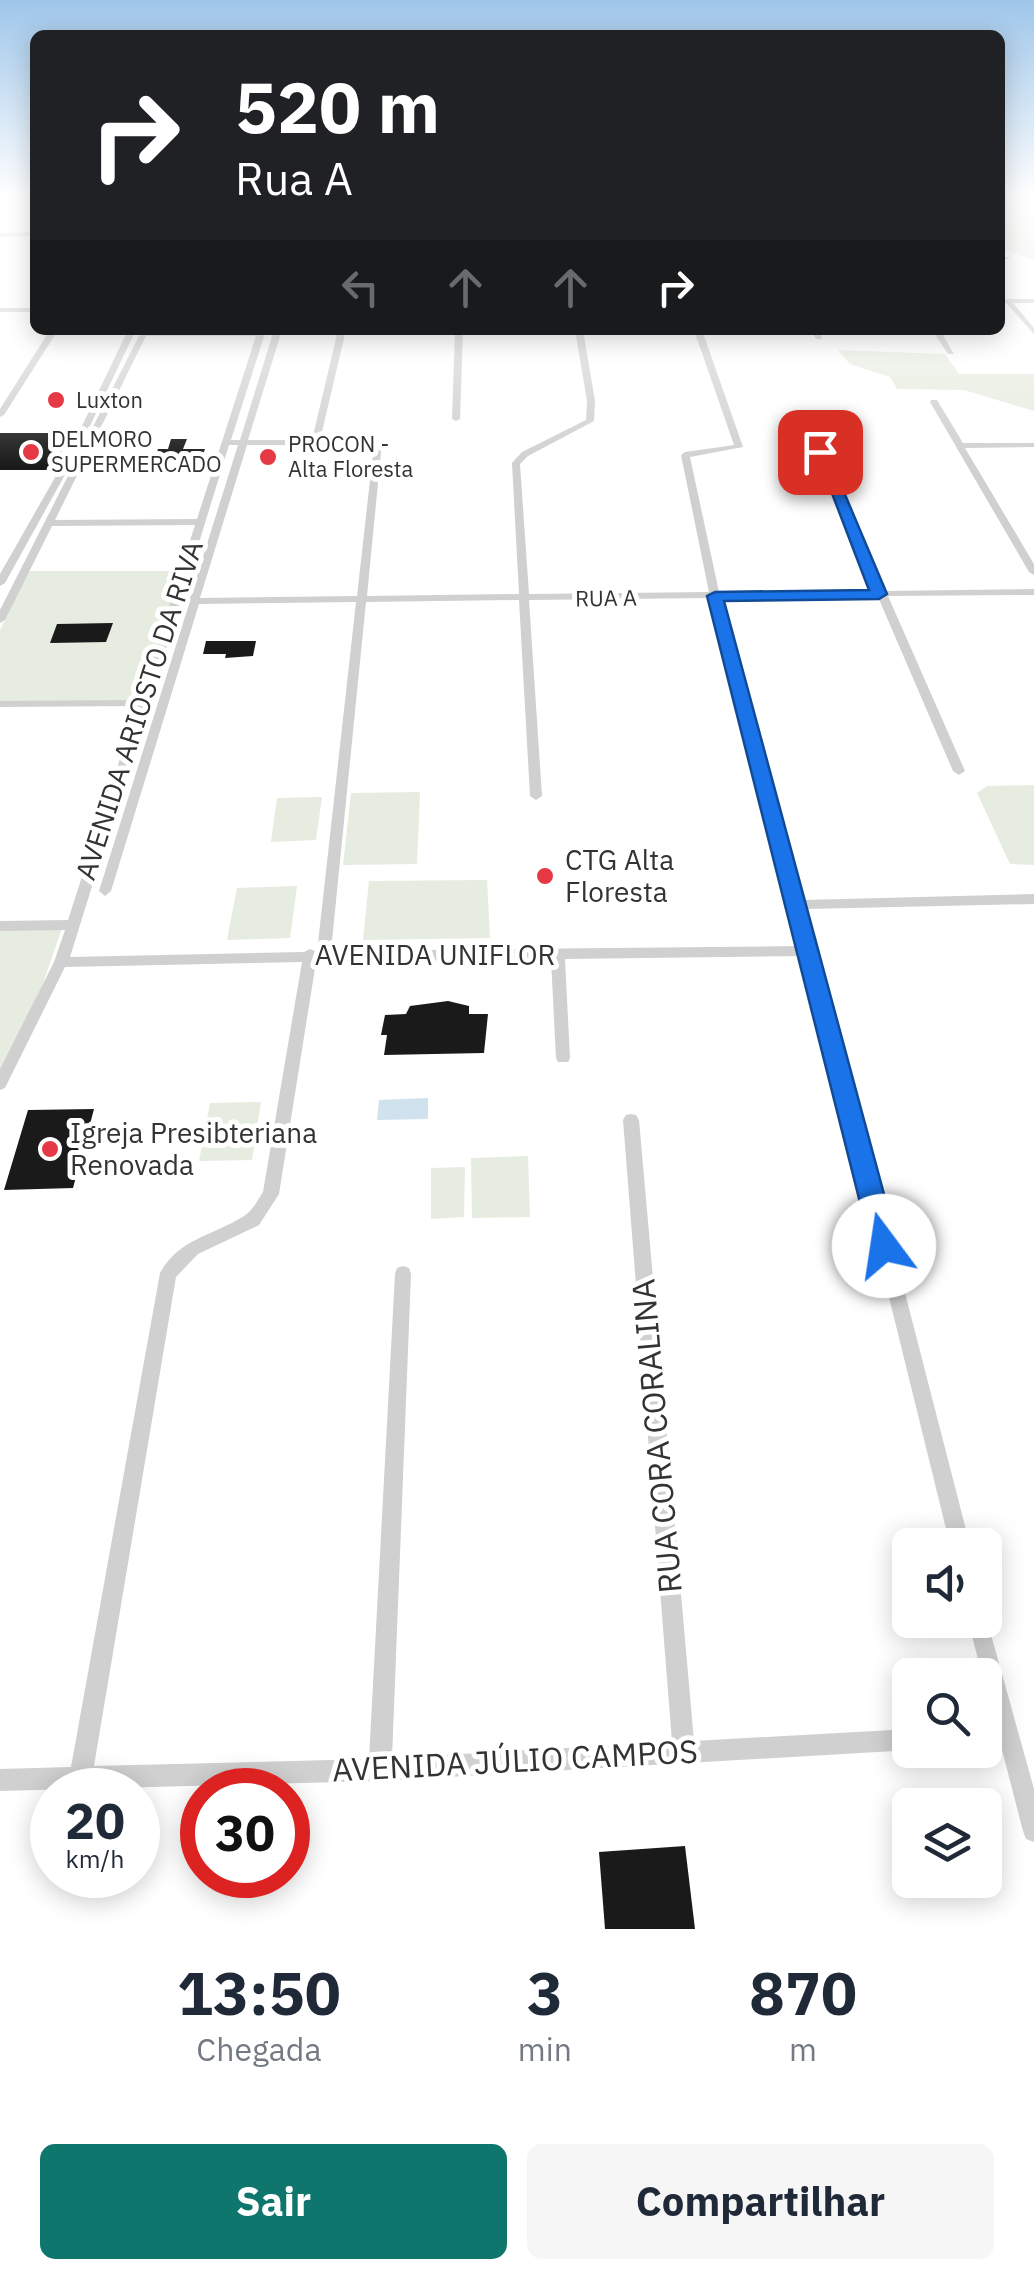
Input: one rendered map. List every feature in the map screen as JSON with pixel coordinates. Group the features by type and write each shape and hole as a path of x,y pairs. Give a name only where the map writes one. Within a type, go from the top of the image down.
{"street":[{"path":"1005,301 1034,301"},
{"path":"1005,302 1034,332"},
{"path":"0,310 30,310"},
{"path":"0,415 51,335"},
{"path":"0,583 72,453 130,335"},
{"path":"0,620 3,607 51,521 143,335"},
{"name":"AVENIDA ARIOSTO DA RIVA","path":"0,1084 61,962 260,335"},
{"path":"105,891 276,335"},
{"path":"316,443 341,335"},
{"path":"456,419 459,335"},
{"path":"536,796 516,463 525,454 590,421 581,335"},
{"path":"700,335 739,448 685,454 715,596 810,950 956,1528"},
{"path":"939,335 951,352"},
{"path":"934,402 1034,572"},
{"path":"82,1768 168,1273 192,1249 252,1220 271,1194 317,954 378,442 226,443"},
{"path":"958,446 1034,445"},
{"path":"820,452 959,771"},
{"path":"51,521 200,520"},
{"name":"RUA A","path":"178,601 1034,592"},
{"path":"0,704 143,704"},
{"path":"796,905 1034,900"},
{"path":"0,926 70,924"},
{"name":"AVENIDA UNIFLOR","path":"61,962 317,954 558,956 810,950"},
{"path":"558,956 563,1058"},
{"name":"RUA CORA CORALINA","path":"631,1120 684,1753"},
{"path":"380,1770 404,1274"},
{"name":"AVENIDA JÚLIO CAMPOS","path":"160,1774 380,1770 892,1741"},
{"path":"1002,1751 1034,1832"},
{"name":"AVENIDA JÚLIO CAMPOS","path":"0,1780 30,1779"}],"shaded area":[{"path":"838,350 945,354 959,374 1034,374 1034,411 964,390 897,389 890,377 850,364"},
{"path":"29,571 183,571 141,701 0,701 0,630"},
{"path":"1034,785 1034,865 1010,864 977,793 987,786"},
{"path":"420,792 417,864 343,865 351,793"},
{"path":"322,797 316,840 271,842 277,798"},
{"path":"487,880 490,938 363,940 369,881"},
{"path":"297,886 290,938 227,940 237,888"},
{"path":"62,928 41,989 0,1069 0,930"},
{"path":"261,1102 252,1160 199,1161 210,1103"},
{"path":"528,1156 530,1217 472,1218 471,1158"},
{"path":"465,1167 464,1217 431,1219 431,1168"}],"water":[{"path":"428,1098 428,1119 377,1120 379,1100"}],"building":[{"name":"DELMORO SUPERMERCADO","path":"0,433 72,433 51,470 0,470"},
{"path":"171,439 187,439 183,449 205,449 201,460 154,461 158,449 168,449"},
{"path":"113,623 106,642 50,643 57,624"},
{"path":"206,641 256,641 253,656 225,658 226,654 203,654"},
{"path":"448,1001 469,1006 469,1014 488,1014 484,1053 384,1055 387,1035 381,1035 385,1015 406,1014 410,1006"},
{"name":"Igreja Presibteriana Renovada","path":"94,1109 73,1188 4,1190 28,1110"},
{"path":"685,1846 695,1929 605,1929 599,1852"}],"place":[{"name":"Luxton","path":"56,400"},
{"name":"DELMORO SUPERMERCADO","path":"31,452"},
{"name":"PROCON - Alta Floresta","path":"268,457"},
{"name":"CTG Alta Floresta","path":"545,876"},
{"name":"Igreja Presibteriana Renovada","path":"50,1149"}],"route":[{"path":"820,452 879,594 715,596 819,983 884,1246"}]}
